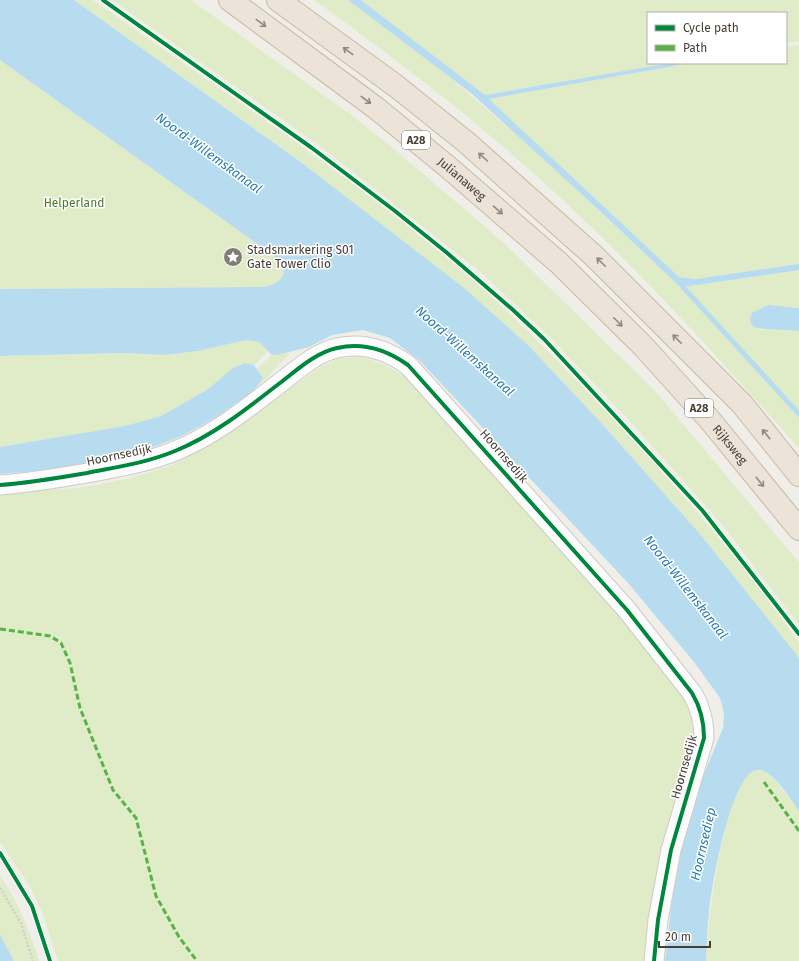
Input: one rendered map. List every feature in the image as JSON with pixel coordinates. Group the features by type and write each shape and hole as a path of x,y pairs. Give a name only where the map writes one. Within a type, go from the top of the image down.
{"highway":[{"name":"Julianaweg","path":"230,0 376,108 430,152 559,263 591,294"},
{"name":"A28","path":"278,0 396,86 466,142 594,256 742,404 799,475"},
{"name":"Rijksweg","path":"591,294 643,346 709,419 799,529"}],"street":[{"name":"Hoornsedijk","path":"0,485 43,481 138,464 175,451 216,430 313,358 337,348 362,346 375,348 387,352 408,364 627,610 699,704 704,725 704,738 671,850 658,920 654,961"}],"path":[{"path":"0,888 21,923 33,961"}],"green space":[{"path":"74,0 93,0 267,122 353,184 458,267 498,303 594,399 649,457 701,517 752,579 799,643 799,659 700,534 605,427 529,346 302,163"},
{"path":"112,0 191,0 350,114 395,150 504,243 656,392 799,562 799,625 721,523 627,418 550,337 483,274 320,146"},
{"path":"314,0 348,0 447,75 542,157 679,286 683,287 799,270 799,308 768,305 760,330 786,329 799,331 799,448 673,310 608,244 541,180 486,132 430,87"},
{"path":"361,0 799,0 799,41 787,43 787,12 647,12 647,64 664,64 485,95"},
{"path":"799,45 799,264 696,279 679,277 489,99 685,64 787,64 787,47"},
{"name":"Helperland","path":"0,60 270,253 280,262 284,273 280,279 273,284 263,287 0,289"},
{"path":"246,340 259,342 268,351 254,365 245,363 233,368 208,390 161,416 125,426 0,447 0,356 124,353 165,355 198,351"},
{"path":"290,353 259,386 263,378 257,369 272,355"},
{"path":"360,357 386,366 409,380 649,636 701,719 651,961 58,961 44,917 30,886 0,842 0,493 79,488 126,479 170,466 219,440 317,369 337,359"},
{"path":"757,770 766,772 777,782 799,811 799,961 706,961 710,911 721,847 728,818 734,798 744,779 747,775"},
{"path":"0,876 13,896 23,917 39,961 14,961 0,934"}],"water":[{"path":"0,0 74,0 302,163 464,288 529,346 605,427 700,534 796,654 799,659 799,811 775,779 763,771 757,770 748,776 739,790 731,810 718,857 709,912 706,961 665,961 672,900 686,827 700,784 723,728 724,713 720,698 694,662 628,583 420,361 390,338 363,330 332,335 309,347 277,355 272,355 259,342 246,340 198,351 165,355 124,353 0,356 0,289 263,287 276,283 284,273 280,262 270,253 0,60"},
{"path":"348,0 361,0 485,95 664,64 685,64 489,99 679,277 696,279 799,264 799,270 683,287 679,286 601,212 472,94"},
{"path":"768,305 799,308 799,331 761,329 753,326 750,320 752,313"},
{"path":"245,363 254,365 263,378 257,387 245,397 206,423 179,437 150,448 92,463 61,468 0,474 0,447 125,426 161,416 207,390 233,368"},
{"path":"0,934 14,961 0,961"}],"waterway":[{"path":"683,287 799,414"}],"marked path":[{"path":"0,629 50,636 61,643 70,663 80,708 113,790 136,818 156,896 179,937 197,961"},
{"path":"764,782 799,831"}],"cycle path":[{"path":"103,0 312,148 446,252 512,309 544,339 702,510 799,634"},
{"path":"0,485 44,480 109,469 142,462 175,451 215,430 252,405 298,369 320,354 329,350 347,346 365,347 383,351 408,365 627,610 692,693 698,704 703,720 704,738 671,850 658,920 654,961"},
{"path":"0,853 32,906 50,961"}],"place":[{"name":"Stadsmarkering S01 Gate Tower Clio","path":"233,257"}],"water label":[{"name":"Noord-Willemskanaal","path":"209,153"},
{"name":"Noord-Willemskanaal","path":"465,351"},
{"name":"Noord-Willemskanaal","path":"686,587"},
{"name":"Hoornsediep","path":"703,844"}]}
